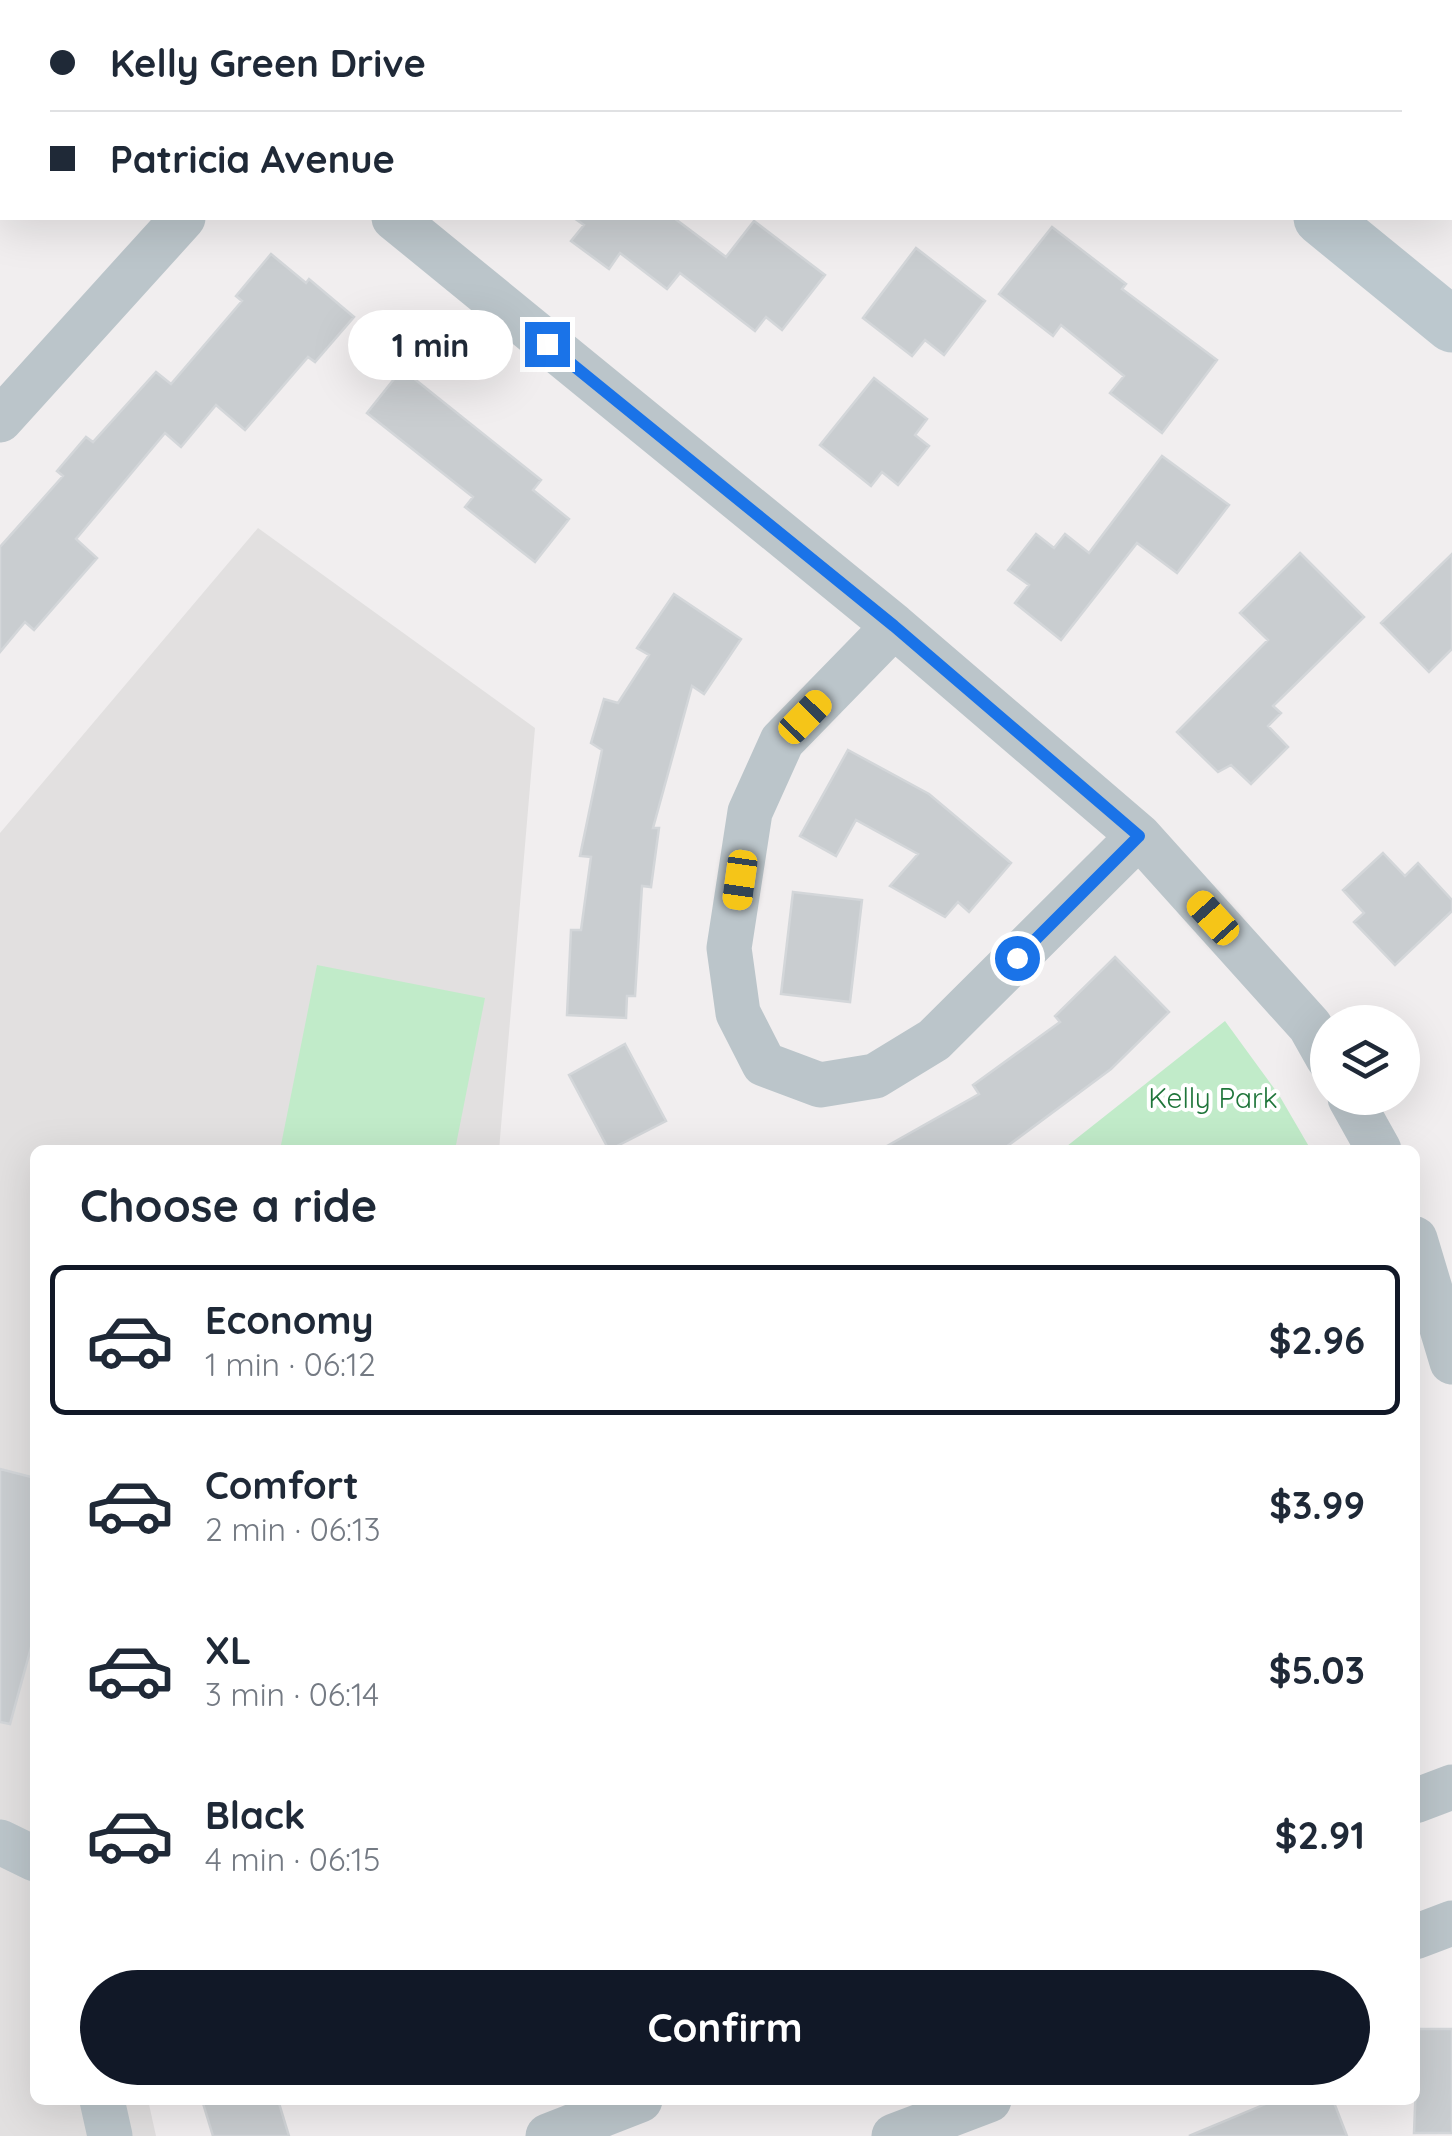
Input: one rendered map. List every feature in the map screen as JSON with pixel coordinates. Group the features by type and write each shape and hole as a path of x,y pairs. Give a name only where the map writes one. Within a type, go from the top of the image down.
{"main road":[{"path":"1323,220 1452,325"}],"street":[{"path":"0,420 180,220"},
{"path":"396,220 894,626 1139,836 1310,1026"},
{"path":"894,626 782,742 750,812 729,948 738,1013 764,1064 820,1085 875,1076 890,1067 934,1040 1139,836"},
{"path":"1359,1115 1376,1145"},
{"path":"1420,1256 1452,1362"},
{"path":"1420,1799 1452,1786"},
{"path":"0,1842 30,1857"},
{"path":"1420,1935 1452,1923"},
{"path":"103,2105 110,2136"},
{"path":"548,2136 627,2105"},
{"path":"894,2136 976,2105"}],"shaded area":[{"path":"258,528 535,728 499,1145 30,1145 30,2105 149,2105 156,2136 0,2136 0,833"}],"green space":[{"path":"317,965 485,998 456,1145 281,1145"},
{"name":"Kelly Park","path":"1225,1021 1279,1095 1308,1145 1068,1145"}],"building":[{"path":"577,220 677,220 726,257 754,221 825,275 782,330 766,317 755,331 680,273 667,289 620,253 609,269 571,241 584,225"},
{"path":"1052,227 1126,284 1122,289 1217,360 1162,433 1110,393 1124,376 1061,325 1053,336 999,294"},
{"path":"916,248 985,301 944,355 925,340 912,356 863,318"},
{"path":"271,254 306,283 309,279 354,317 315,362 308,357 245,430 216,405 181,447 165,433 76,539 97,558 34,630 25,622 0,652 0,547 63,476 57,471 86,437 93,442 156,372 171,384 242,301 236,296"},
{"path":"402,369 541,480 533,490 569,519 535,562 465,507 473,497 367,413"},
{"path":"874,378 927,419 915,435 929,446 898,485 882,472 871,486 820,445"},
{"path":"1162,456 1229,505 1177,573 1137,543 1061,640 1015,603 1029,585 1008,570 1036,534 1054,548 1065,534 1089,553"},
{"path":"1300,553 1364,617 1273,706 1281,713 1268,726 1288,747 1251,784 1231,765 1218,772 1177,732 1268,640 1240,613"},
{"path":"1452,554 1452,649 1429,672 1381,623"},
{"path":"674,594 741,639 704,694 692,686 653,828 659,828 651,887 642,886 635,996 627,996 626,1018 567,1015 571,930 581,930 591,857 580,856 602,750 591,743 604,699 618,703 649,655 637,648"},
{"path":"848,750 929,794 1011,863 969,912 958,902 945,917 890,886 918,854 856,820 836,856 800,836"},
{"path":"1383,853 1405,876 1418,863 1452,900 1452,911 1395,965 1354,922 1364,913 1343,890"},
{"path":"793,892 862,900 850,1002 781,994"},
{"path":"1115,957 1169,1012 1111,1069 1009,1145 889,1145 979,1094 973,1085 1060,1022 1055,1016"},
{"path":"625,1044 666,1121 619,1145 606,1145 569,1075"},
{"path":"0,1469 30,1477 30,1651 10,1724 0,1722"},
{"path":"1420,2029 1452,2029 1452,2133 1414,2133 1415,2105 1420,2105"},
{"path":"204,2105 280,2105 289,2136 213,2136"},
{"path":"1263,2105 1335,2105 1347,2136 1189,2136"}],"route":[{"path":"547,344 894,626 1139,836 1017,958"}]}
